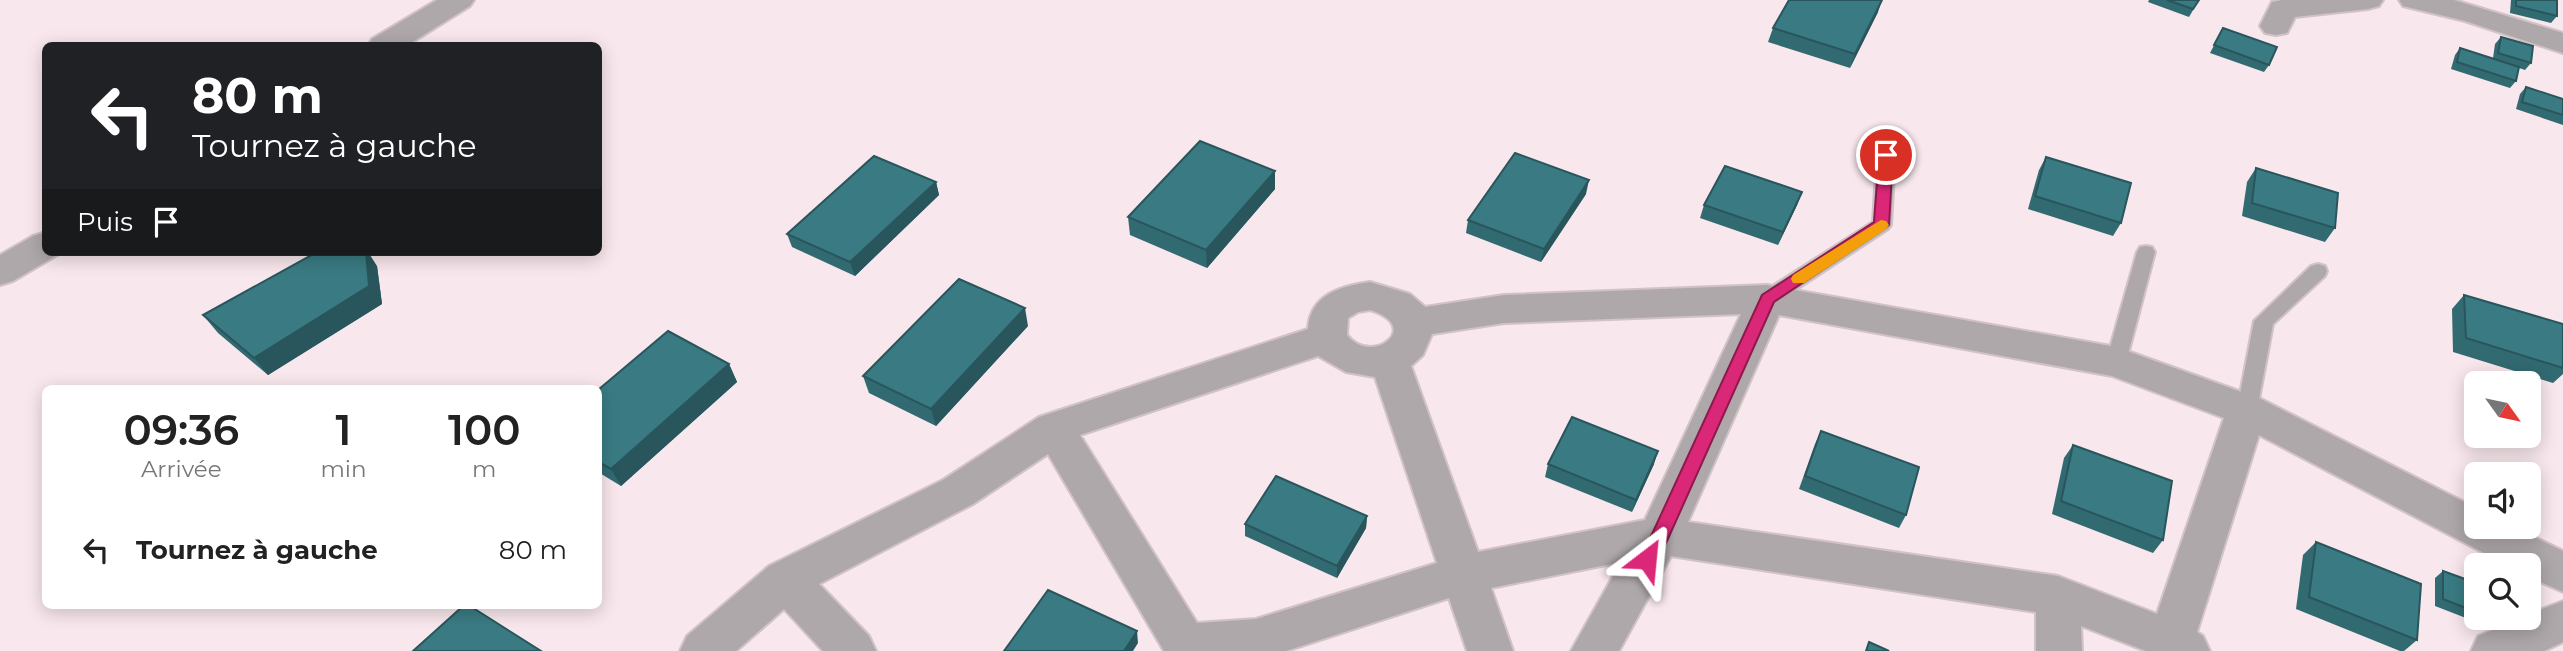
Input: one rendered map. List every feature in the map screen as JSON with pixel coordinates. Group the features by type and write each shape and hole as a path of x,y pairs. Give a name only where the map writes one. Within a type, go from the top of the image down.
{"street":[{"path":"390,42 459,0"},
{"path":"2276,26 2283,9 2368,0"},
{"path":"2414,0 2474,14 2563,43"},
{"path":"0,272 42,248"},
{"path":"1355,297 1385,298 1408,312 1414,323 1415,334 1402,354 1374,363 1345,356 1334,348 1327,338 1327,319 1333,309 1355,297"},
{"path":"1414,323 1504,309 1767,299 2116,362 2247,410 2563,573"},
{"path":"1594,651 1660,536 1767,299"},
{"path":"703,651 785,580 958,492 1054,428 1327,338"},
{"path":"1389,360 1490,651"},
{"path":"1054,428 1185,645 1256,640 1464,573 1660,536 2058,596 2179,645 2247,410"},
{"path":"785,580 853,651"},
{"path":"2058,596 2059,651"},
{"path":"2494,651 2563,621"}],"lane":[{"path":"1767,299 1882,225 1886,155"},
{"path":"2116,362 2146,252"},
{"path":"2247,410 2264,321 2318,271"}],"building":[{"path":"1789,0 1882,0 1855,54 1773,28"},
{"path":"2167,0 2199,0 2193,9"},
{"path":"2516,0 2557,0 2557,16 2516,6"},
{"path":"2223,28 2277,47 2269,65 2214,45"},
{"path":"2501,37 2533,46 2531,63 2498,53"},
{"path":"2460,48 2519,67 2516,81 2457,62"},
{"path":"2526,87 2563,99 2563,115 2522,102"},
{"path":"1200,141 1275,171 1206,250 1128,217"},
{"path":"1515,153 1589,180 1544,249 1468,220"},
{"path":"874,156 936,182 850,262 787,234"},
{"path":"2046,157 2131,183 2121,223 2035,196"},
{"path":"1725,166 1802,192 1783,232 1704,205"},
{"path":"2256,168 2338,193 2335,228 2252,203"},
{"path":"310,256 366,256 369,286 254,358 203,315"},
{"path":"959,279 1025,308 931,409 863,376"},
{"path":"2464,295 2563,324 2563,368 2466,338"},
{"path":"668,331 729,364 611,469 602,464 602,387"},
{"path":"1572,417 1658,451 1636,500 1548,464"},
{"path":"1821,431 1919,467 1906,515 1805,476"},
{"path":"2073,445 2172,481 2163,540 2061,501"},
{"path":"1276,476 1367,516 1337,566 1245,524"},
{"path":"2316,542 2421,584 2417,640 2309,597"},
{"path":"2443,571 2464,579 2464,607 2443,599"},
{"path":"1048,590 1137,631 1124,651 1004,651"},
{"path":"460,609 475,609 541,651 413,651"},
{"path":"1869,642 1889,651 1866,651"}],"slow traffic":[{"path":"1798,279 1881,225"}],"route":[{"path":"1647,559 1660,536 1767,299 1882,225 1886,155"}]}
